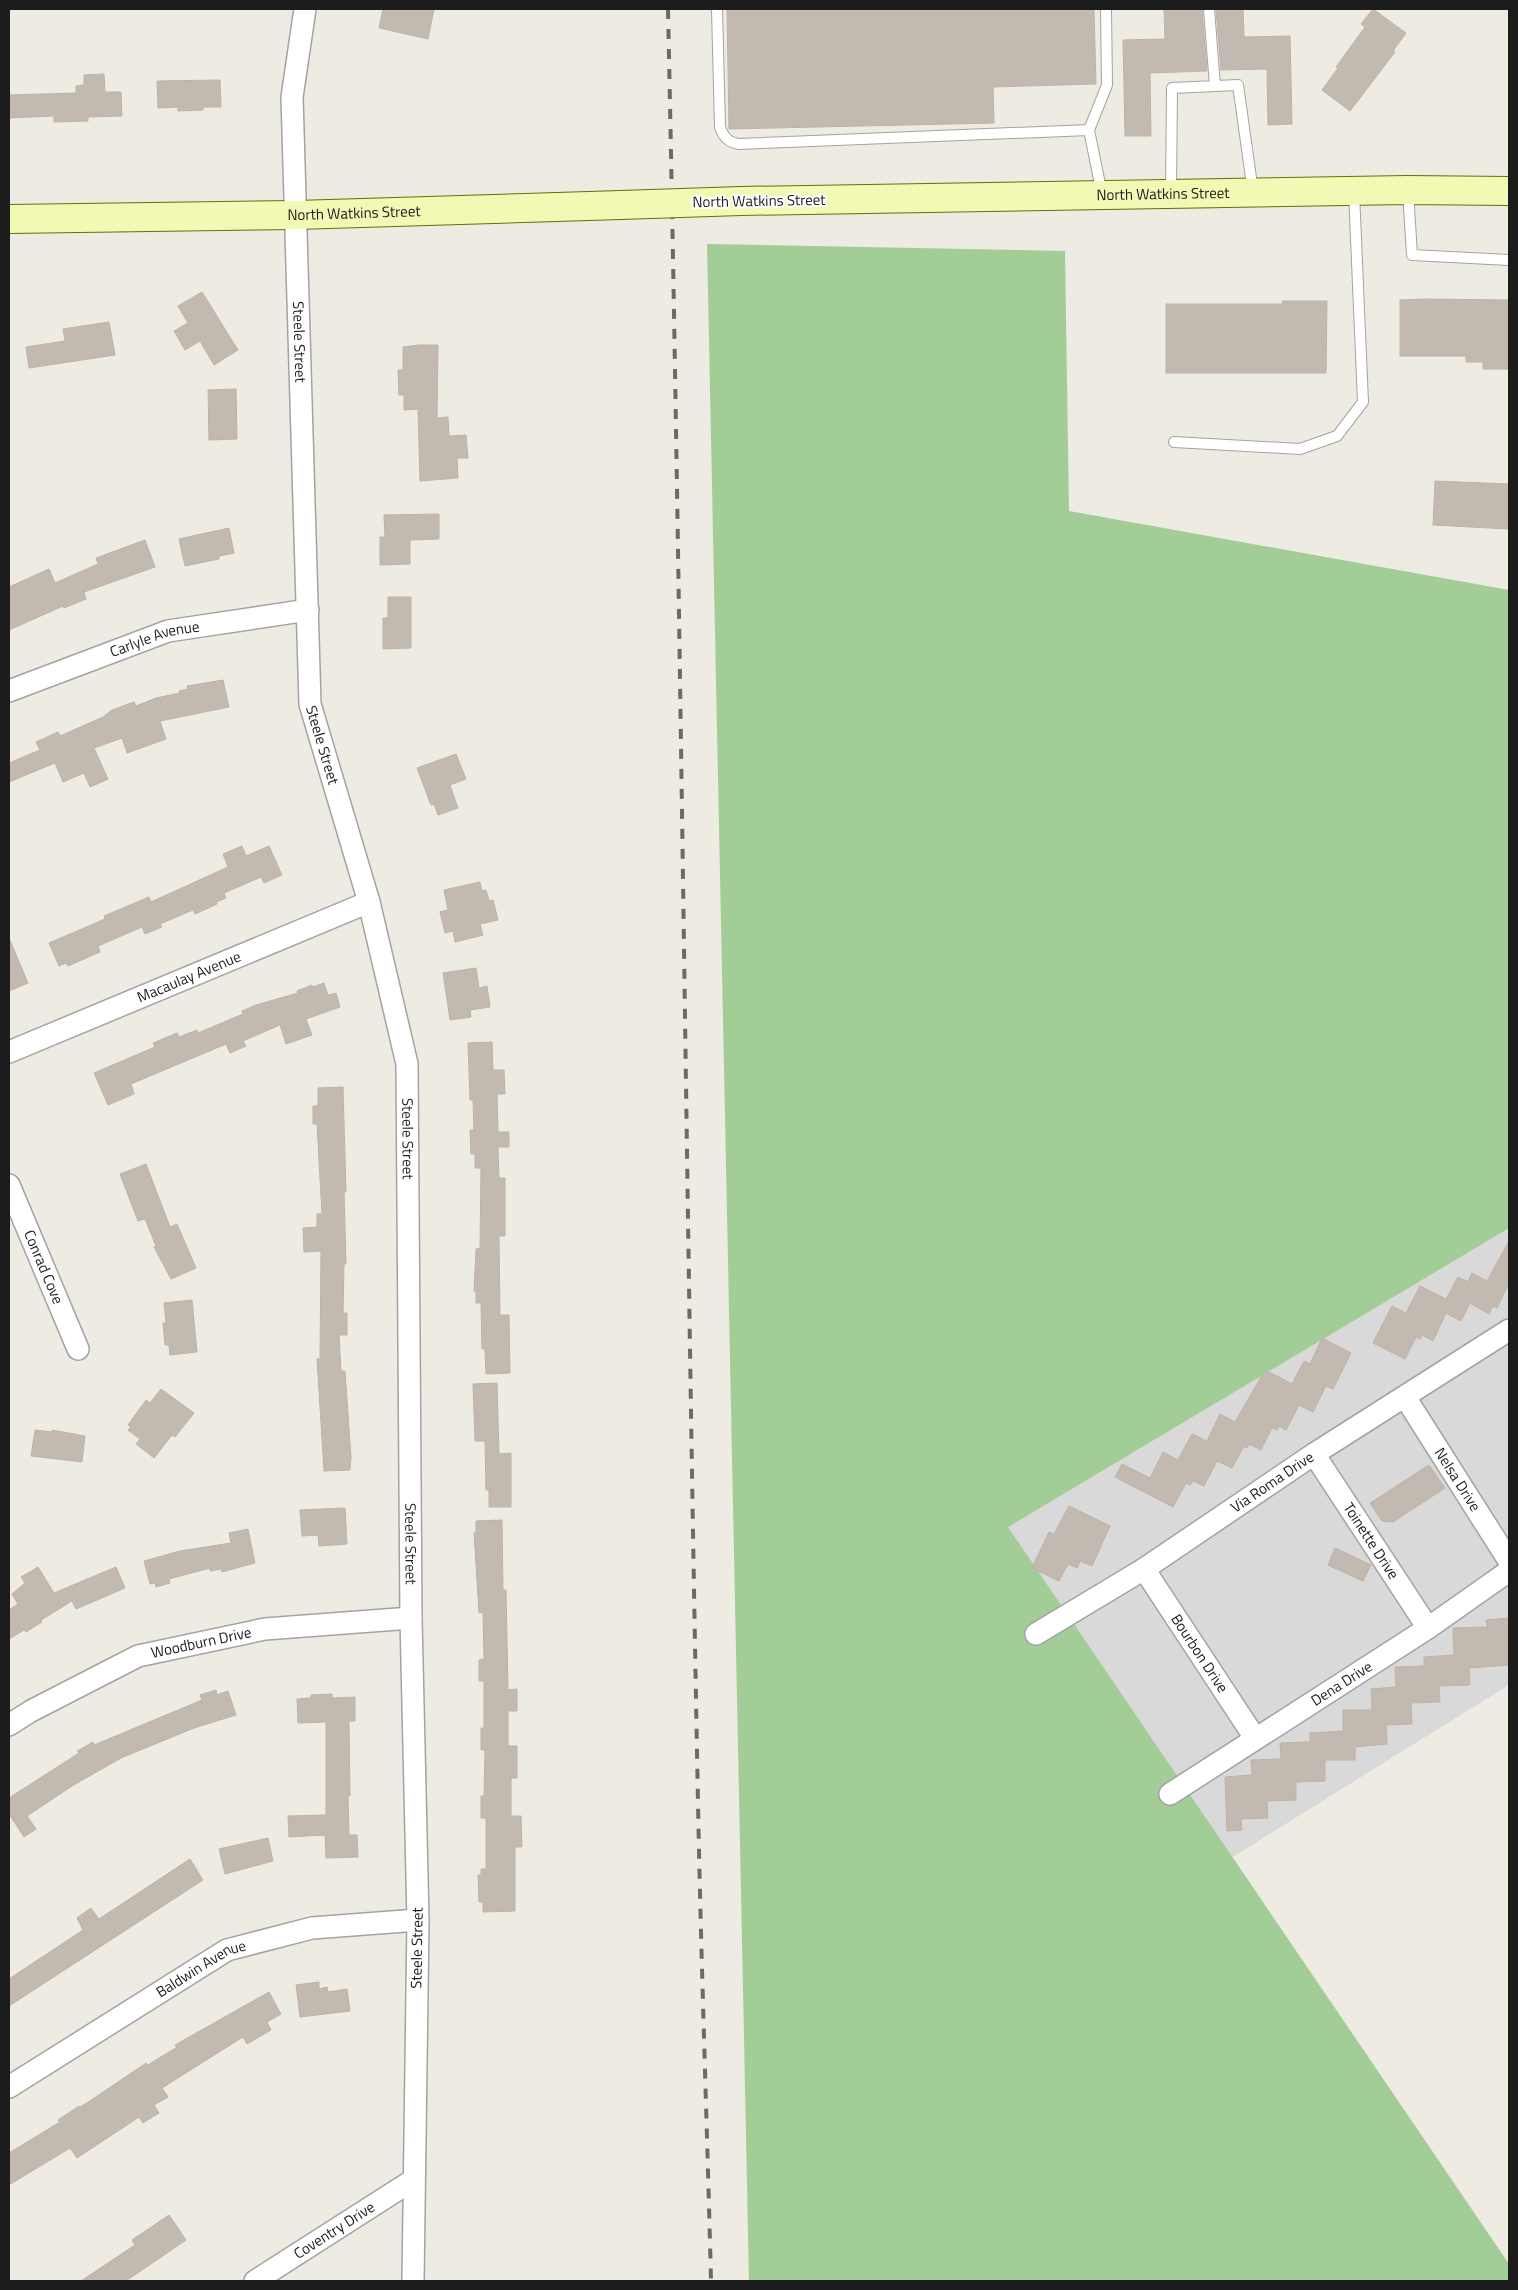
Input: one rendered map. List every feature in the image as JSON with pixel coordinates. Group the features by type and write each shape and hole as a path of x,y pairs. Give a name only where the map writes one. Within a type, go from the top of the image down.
{"main road":[{"name":"North Watkins Street","path":"9,219 296,215 741,201 1253,192 1509,191"}],"street":[{"name":"Steele Street","path":"305,9 292,96 310,704 368,902 407,1064 411,1618 418,1920 412,2281"},
{"name":"Carlyle Avenue","path":"9,691 168,631 308,610"},
{"name":"Macaulay Avenue","path":"9,1052 368,902"},
{"name":"Conrad Cove","path":"9,1185 78,1349"},
{"name":"Via Roma Drive","path":"1036,1634 1144,1569 1314,1454 1509,1330"},
{"name":"Nelsa Drive","path":"1405,1397 1509,1561"},
{"name":"Toinette Drive","path":"1314,1454 1428,1628"},
{"name":"Bourbon Drive","path":"1144,1569 1255,1738"},
{"name":"Dena Drive","path":"1170,1794 1428,1628 1509,1571"},
{"name":"Woodburn Drive","path":"9,1726 31,1710 138,1656 265,1629 411,1618"},
{"name":"Baldwin Avenue","path":"9,2087 227,1950 312,1928 418,1920"},
{"name":"Coventry Drive","path":"254,2281 413,2180"}],"lane":[{"path":"717,9 720,127 723,136 730,142 739,144 1089,130"},
{"path":"1102,195 1089,130 1107,85 1106,9"},
{"path":"1209,9 1215,86"},
{"path":"1171,194 1172,88 1215,86 1238,86 1253,192"},
{"path":"1408,190 1412,255 1509,260"},
{"path":"1174,442 1300,449 1337,436 1363,402 1354,191"}],"shaded area":[{"path":"1509,1186 1509,1685 1210,1871 961,1549"}],"green space":[{"path":"707,244 1065,251 1069,511 1509,590 1509,1228 1008,1527 1509,2264 1509,2281 749,2281"}],"building":[{"path":"383,9 434,9 428,39 379,28"},
{"path":"727,9 1094,9 1096,84 993,87 994,123 729,129"},
{"path":"1164,9 1202,9 1207,71 1150,73 1151,136 1125,136 1123,40 1165,39"},
{"path":"1216,9 1243,9 1244,37 1290,36 1292,124 1268,125 1267,69 1221,70"},
{"path":"1373,9 1406,33 1393,51 1395,52 1350,111 1322,90 1365,27 1361,24"},
{"path":"104,74 105,92 121,92 122,116 88,117 88,121 54,122 54,116 9,118 9,95 76,93 76,86 84,85 84,75"},
{"path":"220,80 221,107 203,107 203,110 178,111 178,107 158,108 157,81"},
{"path":"202,292 238,350 214,365 200,341 185,350 174,331 188,323 178,306"},
{"path":"1400,300 1509,300 1509,369 1483,369 1483,362 1466,362 1466,356 1400,356"},
{"path":"1282,301 1327,301 1326,373 1166,373 1166,304 1283,304"},
{"path":"109,322 115,355 29,368 26,347 65,341 63,329"},
{"path":"438,345 437,418 448,417 449,436 466,435 468,458 457,458 458,478 420,481 418,409 404,410 404,395 399,395 398,370 403,370 403,347"},
{"path":"236,389 237,439 209,440 208,390"},
{"path":"1435,481 1509,484 1509,529 1433,525"},
{"path":"439,514 439,539 410,540 410,564 380,565 380,537 385,537 384,515"},
{"path":"229,528 234,553 219,556 219,559 185,566 179,539"},
{"path":"145,540 155,567 84,592 86,599 64,608 63,606 9,630 9,587 49,569 55,583 98,564 96,558"},
{"path":"388,597 411,597 411,648 383,649 383,618 388,618"},
{"path":"223,680 229,707 160,721 166,739 127,753 122,738 94,748 108,779 90,787 84,773 63,782 55,763 9,782 9,763 40,750 36,742 58,732 60,736 103,717 112,710 134,702 136,706 156,698 180,693 179,691 188,689 187,686"},
{"path":"456,754 466,779 450,785 458,808 438,815 434,804 431,805 417,768"},
{"path":"242,846 246,856 269,846 282,875 264,883 261,877 224,893 226,898 195,914 193,910 160,924 162,927 145,934 142,927 98,946 100,952 68,966 66,963 59,966 49,943 105,919 104,916 149,897 151,902 228,867 223,854"},
{"path":"480,882 482,891 486,890 489,901 493,900 498,920 480,924 483,935 455,942 453,931 445,933 440,912 448,910 444,890"},
{"path":"9,938 28,983 9,991"},
{"path":"476,968 479,988 487,986 490,1007 470,1010 471,1017 450,1020 443,973"},
{"path":"324,983 328,995 336,993 340,1007 306,1019 312,1035 286,1044 280,1025 243,1041 246,1046 230,1053 226,1044 131,1084 134,1094 108,1105 94,1073 155,1047 153,1043 177,1033 179,1037 197,1030 198,1033 243,1014 242,1011 256,1005 298,993 297,991 312,985 313,987"},
{"path":"492,1042 493,1070 504,1070 505,1094 497,1094 498,1132 509,1132 509,1147 498,1147 499,1178 505,1178 505,1236 499,1236 500,1315 509,1315 510,1373 486,1374 485,1349 482,1349 481,1303 476,1303 476,1291 474,1291 476,1249 480,1248 481,1168 475,1168 475,1154 471,1154 470,1130 474,1130 473,1100 470,1100 468,1043"},
{"path":"343,1087 346,1264 344,1264 343,1313 347,1313 347,1335 339,1335 341,1371 345,1371 351,1457 350,1470 324,1471 317,1359 320,1359 321,1251 304,1252 303,1228 317,1227 317,1214 322,1214 317,1124 313,1124 313,1106 318,1106 318,1088"},
{"path":"146,1164 170,1227 177,1224 196,1268 171,1279 154,1247 156,1246 145,1219 138,1221 120,1174"},
{"path":"1509,1241 1509,1283 1497,1308 1493,1306 1489,1314 1470,1303 1461,1321 1446,1313 1433,1341 1422,1335 1420,1339 1416,1337 1405,1359 1373,1343 1392,1306 1406,1313 1420,1286 1446,1299 1458,1277 1468,1282 1472,1273 1487,1281"},
{"path":"192,1300 197,1352 170,1355 169,1345 165,1345 163,1323 166,1323 164,1303"},
{"path":"1322,1338 1351,1353 1333,1389 1326,1386 1313,1412 1299,1405 1286,1430 1279,1426 1277,1430 1272,1428 1261,1450 1249,1444 1247,1448 1244,1446 1232,1468 1217,1461 1204,1486 1193,1481 1190,1485 1186,1483 1173,1507 1115,1477 1122,1464 1150,1478 1163,1452 1178,1460 1192,1434 1207,1441 1220,1414 1235,1422 1265,1370 1292,1384 1304,1361 1310,1364"},
{"path":"497,1383 499,1454 511,1453 511,1507 489,1507 489,1490 486,1490 485,1441 475,1441 473,1384"},
{"path":"161,1389 194,1413 175,1437 172,1435 154,1458 136,1444 140,1439 128,1430 131,1427 128,1425 146,1400 150,1403"},
{"path":"35,1430 52,1432 52,1430 85,1436 82,1462 31,1456"},
{"path":"1429,1465 1445,1488 1393,1522 1382,1521 1370,1503"},
{"path":"1069,1506 1110,1526 1092,1566 1080,1561 1077,1568 1068,1564 1059,1581 1032,1568 1049,1532 1054,1534"},
{"path":"345,1508 347,1544 319,1546 318,1535 302,1536 300,1510"},
{"path":"502,1520 503,1590 506,1590 508,1690 517,1689 517,1711 508,1711 508,1746 517,1746 517,1778 511,1778 511,1816 521,1816 522,1847 515,1847 515,1911 483,1912 483,1902 479,1902 478,1875 481,1875 481,1869 486,1869 486,1818 481,1818 481,1796 484,1796 485,1750 481,1750 481,1728 484,1728 484,1681 479,1681 479,1660 484,1659 483,1612 479,1613 474,1533 476,1533 476,1521"},
{"path":"248,1529 255,1563 222,1572 221,1569 210,1571 210,1568 169,1579 170,1583 156,1587 155,1583 150,1584 144,1561 180,1551 231,1543 229,1533"},
{"path":"1335,1548 1371,1565 1363,1581 1328,1565"},
{"path":"38,1567 54,1593 116,1567 125,1588 76,1609 72,1601 41,1620 42,1622 26,1632 24,1630 9,1639 9,1610 18,1604 12,1594 25,1583 21,1577"},
{"path":"1509,1618 1509,1648 1507,1648 1509,1665 1469,1668 1470,1685 1439,1686 1440,1702 1411,1703 1412,1724 1386,1725 1387,1744 1355,1747 1355,1760 1325,1760 1325,1781 1296,1782 1296,1800 1267,1801 1268,1818 1241,1819 1242,1830 1227,1831 1225,1777 1252,1775 1251,1760 1281,1759 1280,1743 1310,1742 1310,1733 1343,1731 1343,1710 1372,1710 1371,1689 1396,1687 1395,1667 1424,1666 1424,1657 1454,1655 1453,1628 1487,1627 1486,1620"},
{"path":"216,1690 217,1695 228,1691 236,1715 194,1728 121,1758 72,1786 27,1816 36,1829 24,1837 9,1814 9,1798 93,1742 94,1745 202,1700 200,1695"},
{"path":"332,1694 332,1698 355,1697 355,1721 349,1721 350,1796 348,1796 349,1835 357,1835 358,1857 326,1858 325,1835 289,1837 288,1816 326,1815 326,1722 298,1723 297,1699 311,1698 311,1695"},
{"path":"268,1838 273,1861 225,1874 219,1849"},
{"path":"190,1859 203,1880 9,2006 9,1979 83,1930 77,1918 91,1908 99,1919"},
{"path":"319,1982 319,1989 327,1987 328,1992 347,1989 350,2011 300,2017 296,1985"},
{"path":"269,1992 281,2014 267,2022 271,2030 247,2044 243,2037 162,2088 168,2097 154,2105 159,2113 143,2123 139,2117 77,2158 70,2148 9,2185 9,2153 60,2122 58,2120 146,2063 148,2065 177,2047 175,2045"},
{"path":"169,2215 186,2240 126,2281 81,2281 135,2245 132,2240"}],"railway":[{"path":"668,9 698,1802 711,2281"}]}
